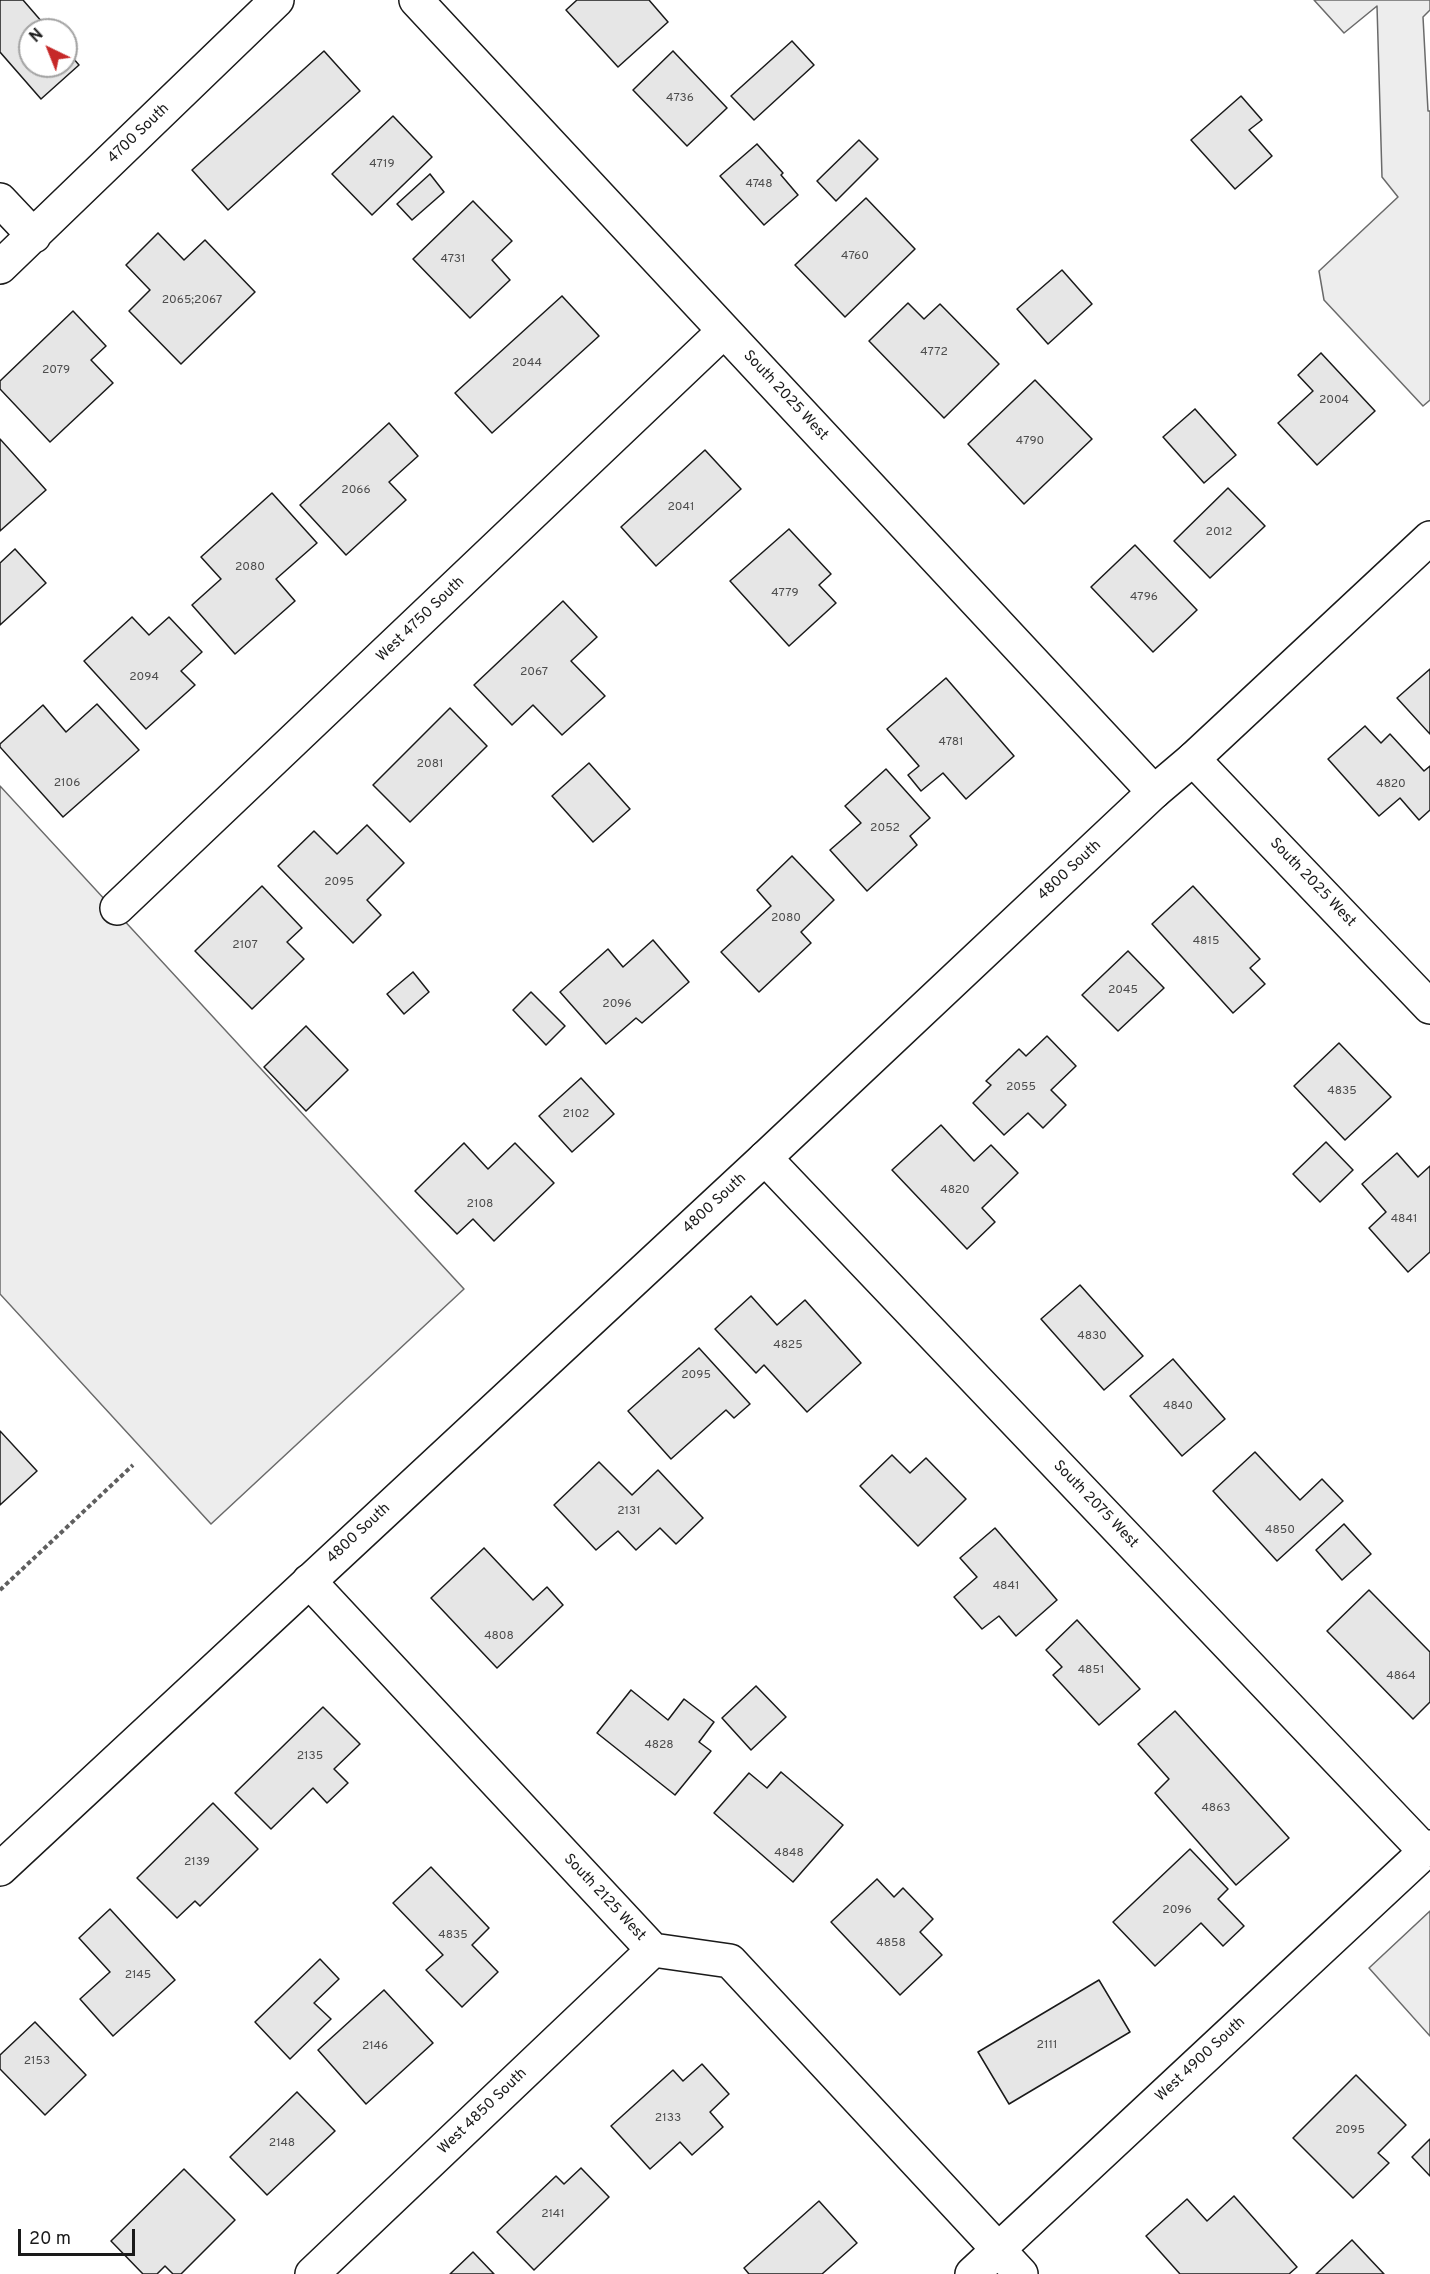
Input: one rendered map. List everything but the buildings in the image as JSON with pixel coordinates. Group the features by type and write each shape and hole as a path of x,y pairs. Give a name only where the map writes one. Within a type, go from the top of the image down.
{"street":[{"name":"4700 South","path":"0,267 277,0"},
{"name":"South 2025 West","path":"416,0 1154,792"},
{"path":"0,200 34,236"},
{"name":"West 4750 South","path":"117,908 724,331"},
{"name":"4800 South","path":"0,1869 765,1158 1154,792 1193,759 1430,538"},
{"name":"South 2025 West","path":"1193,759 1430,1007"},
{"name":"South 2075 West","path":"765,1158 1428,1849"},
{"name":"South 2125 West","path":"309,1581 652,1950 730,1960 1021,2274"},
{"name":"West 4900 South","path":"972,2274 1428,1849"},
{"name":"West 4850 South","path":"312,2274 652,1950"}],"path":[{"path":"0,1590 133,1465"}],"shaded area":[{"path":"1314,0 1430,0 1430,10 1423,17 1428,111 1430,111 1430,400 1423,406 1324,300 1319,271 1398,197 1382,177 1377,6 1344,33"},
{"path":"0,786 464,1289 211,1524 0,1294"},
{"path":"1430,1911 1430,2036 1369,1968"}]}
